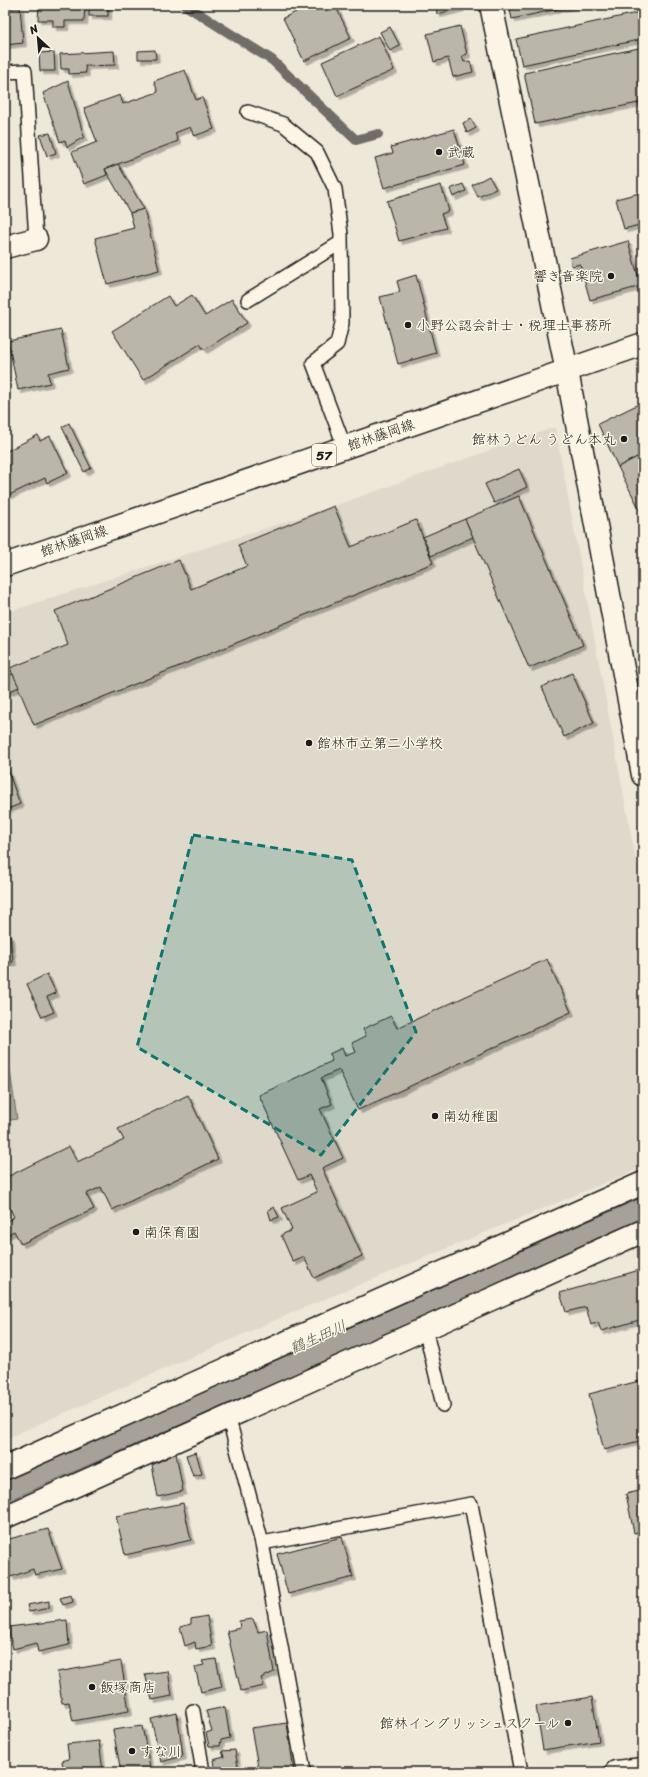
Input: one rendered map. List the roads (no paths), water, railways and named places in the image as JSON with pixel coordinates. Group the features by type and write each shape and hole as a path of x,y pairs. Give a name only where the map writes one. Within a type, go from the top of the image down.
{"street":[{"path":"491,5 636,703 643,775"},
{"path":"5,247 36,240"},
{"name":"館林藤岡線","path":"5,564 643,344"},
{"path":"5,1468 643,1183"},
{"path":"5,1517 643,1231"},
{"path":"616,1772 643,1769"}],"lane":[{"path":"5,72 25,71 36,240"},
{"path":"248,112 283,124 317,152 335,189 341,234 342,323 337,344 313,363 344,448"},
{"path":"248,300 340,243"},
{"path":"425,1328 443,1405"},
{"path":"228,1416 262,1543 304,1772"},
{"path":"262,1543 471,1504 521,1772"},
{"path":"193,1711 203,1772"}],"waterway":[{"path":"185,5 272,60 356,140 378,134"}],"place":[{"name":"武蔵","path":"439,152"},
{"name":"響き音楽院","path":"611,276"},
{"name":"小野公認会計士・税理士事務所","path":"408,325"},
{"name":"館林うどん うどん本丸","path":"624,439"},
{"name":"館林市立第二小学校","path":"309,743"},
{"name":"南幼稚園","path":"435,1116"},
{"name":"南保育園","path":"136,1232"},
{"name":"飯塚商店","path":"92,1687"},
{"name":"館林イングリッシュスクール","path":"568,1723"},
{"name":"すな川","path":"132,1751"}],"water label":[{"name":"鶴生田川","path":"318,1337"}]}
